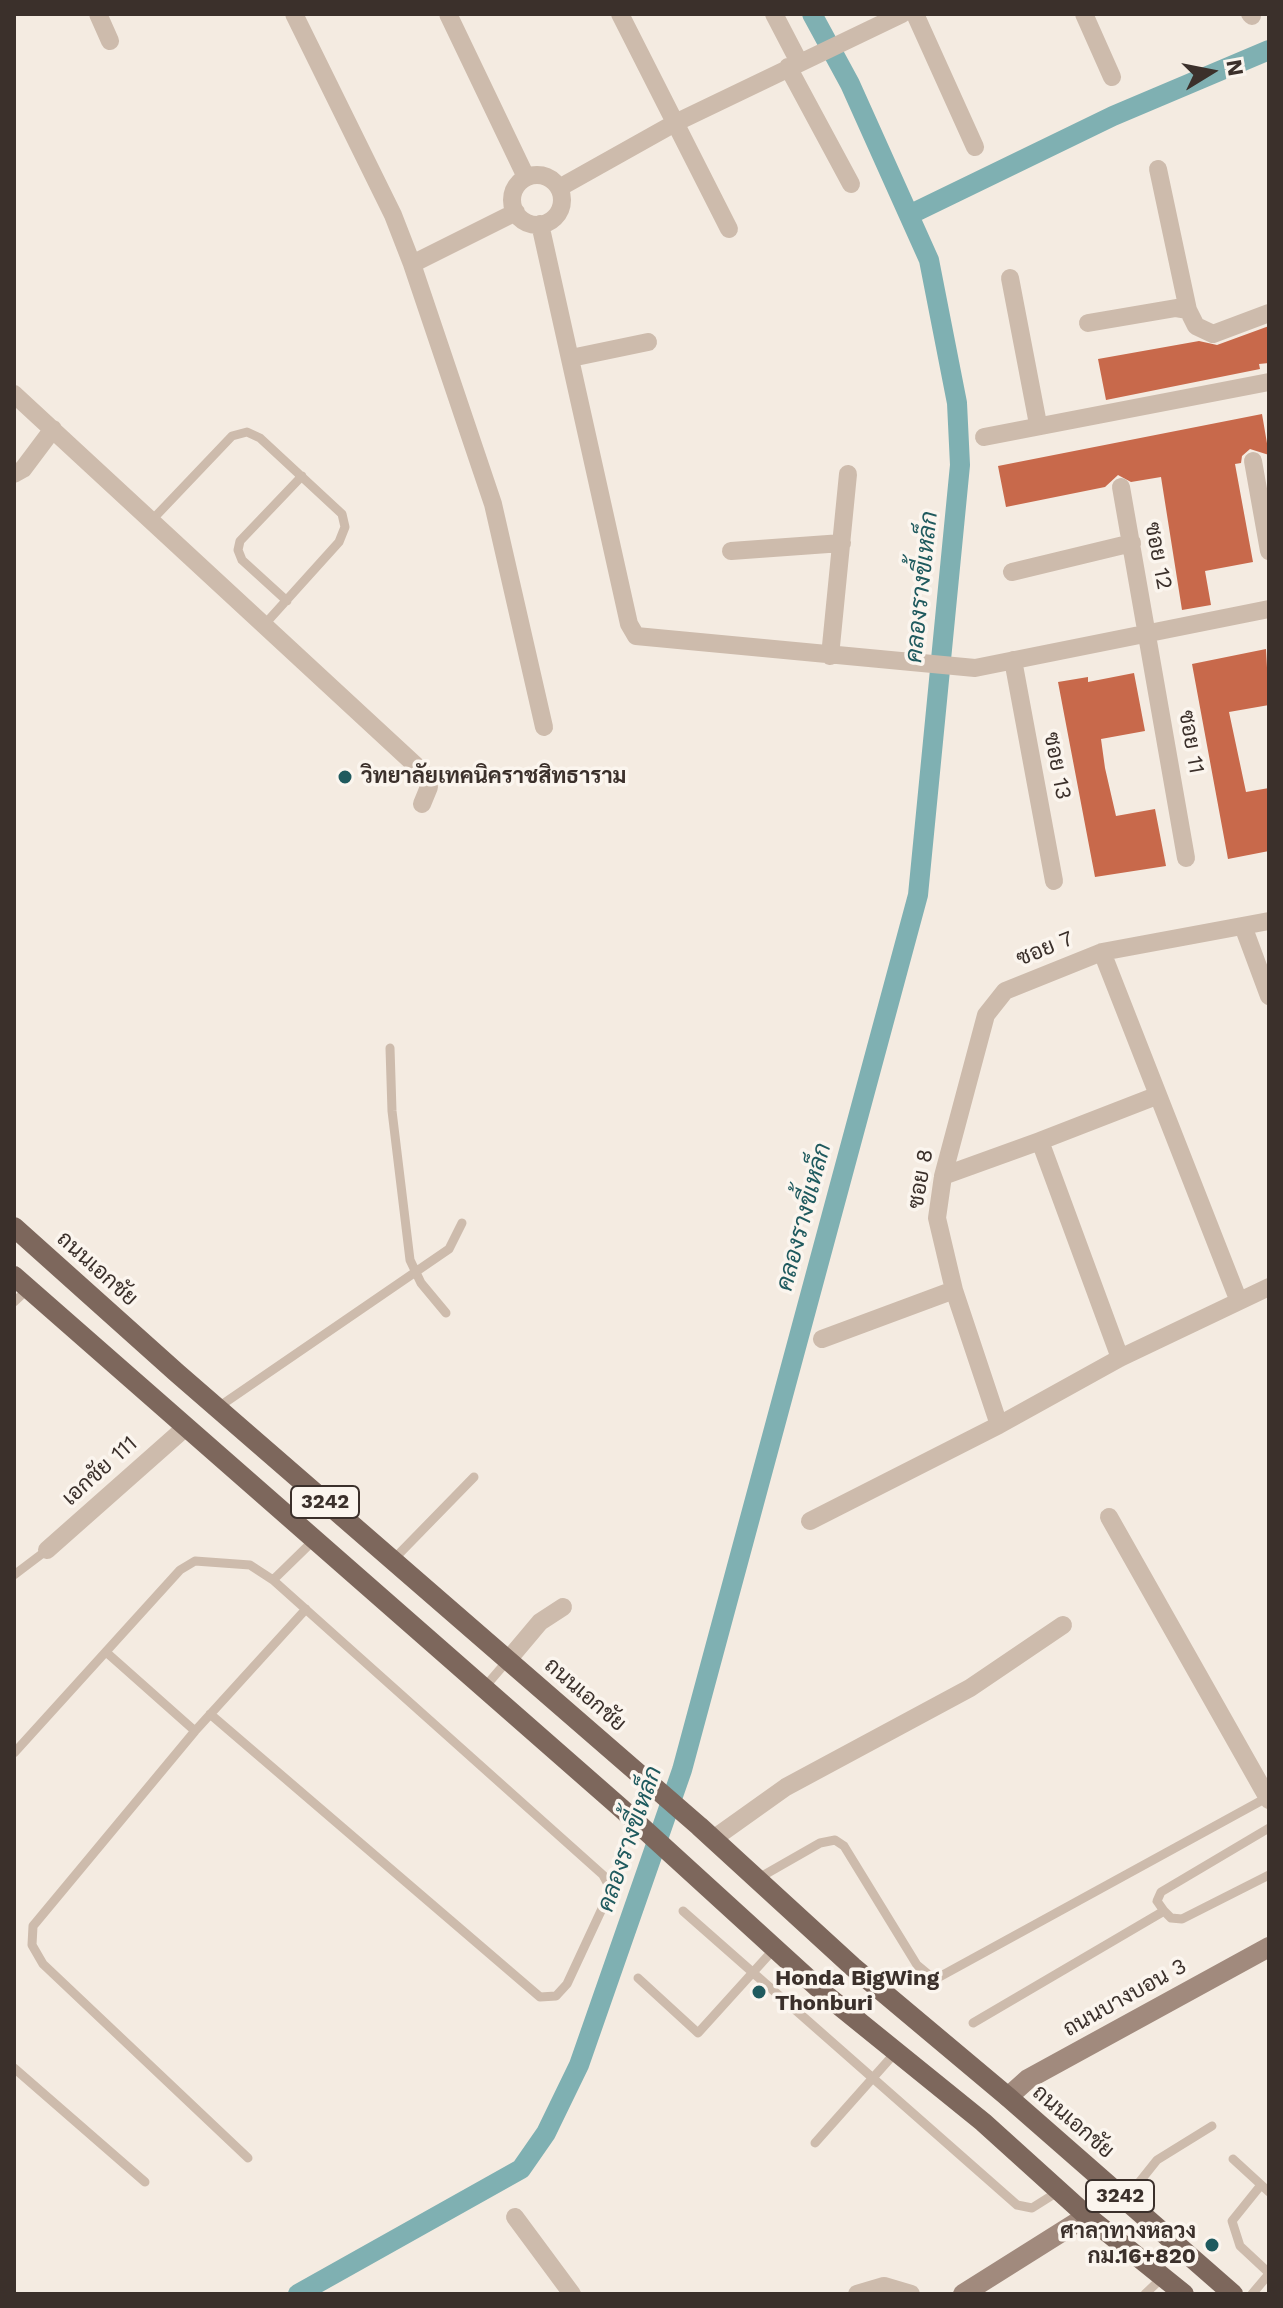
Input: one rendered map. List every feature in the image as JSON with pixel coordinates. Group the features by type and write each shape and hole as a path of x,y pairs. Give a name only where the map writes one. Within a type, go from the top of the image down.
{"main road":[{"name":"ถนนเอกชัย","path":"14,1227 217,1408 706,1832 853,1967 1008,2097 1233,2294"},
{"name":"3242","path":"19,1289 186,1427 895,2053 983,2122 1087,2216 1184,2294"},
{"name":"ถนนบางบอน 3","path":"1008,2097 1028,2079 1269,1947"},
{"path":"983,2122 1008,2097"},
{"path":"963,2294 1087,2216"}],"street":[{"path":"98,14 110,41"},
{"path":"294,14 393,215 412,264 493,504 544,727"},
{"path":"448,14 526,177"},
{"path":"620,14 729,229"},
{"path":"774,14 851,184"},
{"path":"559,188 675,123 902,14"},
{"path":"915,14 975,147"},
{"path":"1084,14 1112,77"},
{"path":"1158,169 1188,310 1196,326 1213,334 1269,313"},
{"path":"546,176 559,188 561,208 556,217 540,224 528,223 516,212 514,191 526,177 546,176"},
{"path":"412,264 516,212"},
{"path":"540,224 629,624 636,636 975,668 1269,609"},
{"path":"1010,278 1038,424"},
{"path":"1088,323 1176,308 1188,310"},
{"path":"571,358 648,342"},
{"path":"984,437 1038,424 1269,382"},
{"path":"14,394 424,773 429,787 422,804"},
{"path":"14,474 23,469 53,429"},
{"path":"1253,461 1269,551"},
{"path":"830,656 848,474"},
{"name":"ซอย 12","path":"1121,487 1148,634"},
{"path":"731,551 842,543"},
{"path":"1012,572 1132,543"},
{"name":"ซอย 11","path":"1148,634 1186,858"},
{"name":"ซอย 13","path":"1013,660 1054,881"},
{"name":"ซอย 7","path":"1005,991 1102,952 1269,921"},
{"path":"1243,926 1269,996"},
{"path":"1102,952 1238,1299"},
{"name":"ซอย 8","path":"999,1425 954,1290 937,1218 943,1176 986,1015 1005,991"},
{"path":"943,1176 1156,1096"},
{"path":"1040,1141 1120,1358"},
{"path":"810,1521 999,1425 1120,1358 1238,1299 1269,1287"},
{"path":"822,1339 954,1290"},
{"name":"เอกชัย 111","path":"47,1550 186,1427"},
{"path":"1109,1517 1268,1798"},
{"path":"508,1660 540,1622 563,1607"},
{"path":"706,1832 970,1688 1063,1625"},
{"path":"515,2217 572,2294"},
{"path":"857,2294 884,2286 911,2294"}],"lane":[{"path":"152,520 232,436 247,432 260,438 302,476 342,514 345,527 339,542 265,624"},
{"path":"287,601 242,560 238,550 240,541 302,476"},
{"path":"390,1048 392,1111 410,1260 446,1313"},
{"path":"217,1408 449,1249 462,1223"},
{"path":"393,1560 474,1477"},
{"path":"273,1580 314,1540"},
{"path":"14,1575 47,1550"},
{"path":"14,1753 180,1570 195,1561 250,1565 273,1580 603,1875 609,1886 607,1898 567,1984 556,1996 540,1997 210,1714"},
{"path":"248,2158 43,1964 32,1945 33,1926 195,1731 306,1609"},
{"path":"106,1652 195,1731"},
{"path":"484,1688 508,1660"},
{"path":"757,1879 820,1843 835,1840 844,1846 917,1965 929,1975 941,1976 1268,1798"},
{"path":"1269,1828 1161,1892 1157,1901 1171,1918 1182,1919 1269,1875"},
{"path":"683,1911 1017,2205 1032,2208 1059,2191"},
{"path":"973,2023 1164,1911"},
{"path":"638,1978 698,2033 775,1948"},
{"path":"815,2143 895,2053"},
{"path":"14,2068 145,2182"},
{"path":"1125,2200 1157,2160 1212,2126"},
{"path":"1233,2159 1265,2189 1232,2221 1240,2246 1269,2274 1252,2294"},
{"path":"1145,2294 1163,2276"}],"building":[{"path":"1269,326 1269,363 1259,364 1260,369 1106,400 1098,359 1199,341 1217,345"},
{"path":"1262,414 1269,455 1250,449 1242,456 1241,463 1235,464 1253,562 1205,571 1211,605 1182,610 1161,477 1131,482 1118,475 1105,487 1006,507 998,466"},
{"path":"1266,649 1269,705 1229,712 1246,792 1269,788 1269,851 1228,859 1192,664"},
{"path":"1134,673 1145,731 1101,739 1105,768 1116,816 1155,809 1166,866 1095,877 1058,682 1088,677 1088,682"}],"waterway":[{"name":"คลองรางขี้เหล็ก","path":"298,2294 521,2169 546,2133 579,2065 682,1770 918,895 960,465 957,403 929,260 850,84 812,14"},
{"path":"911,214 1113,116 1269,50"}],"place":[{"name":"วิทยาลัยเทคนิคราชสิทธาราม","path":"345,777"},
{"name":"Honda BigWing Thonburi","path":"759,1992"},
{"name":"ศาลาทางหลวง กม.16+820","path":"1212,2245"}]}
